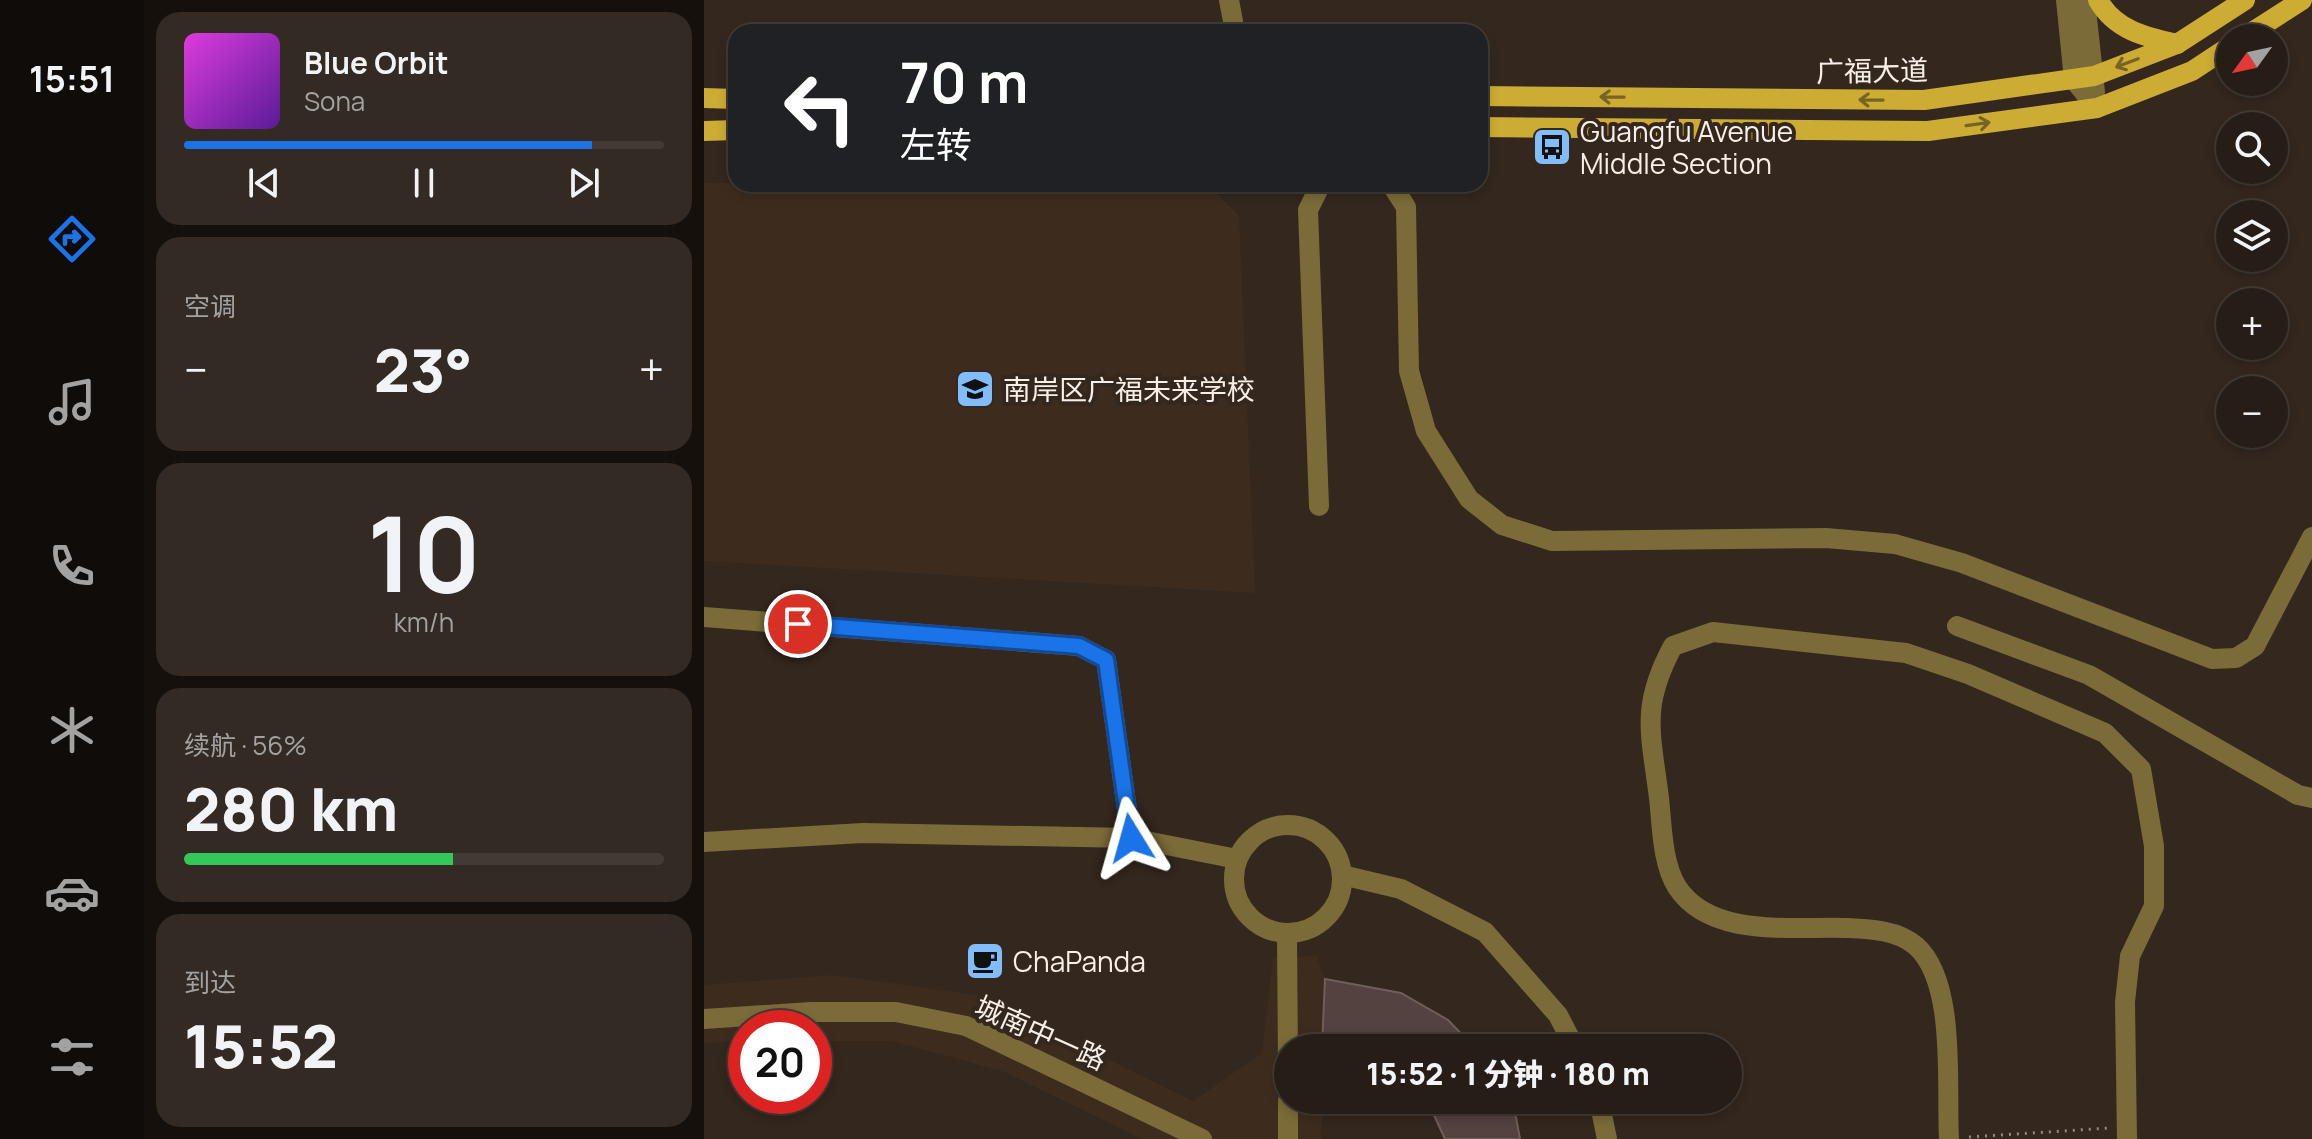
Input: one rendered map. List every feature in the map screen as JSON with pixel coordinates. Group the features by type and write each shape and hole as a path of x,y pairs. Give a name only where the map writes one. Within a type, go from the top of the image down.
{"main road":[{"path":"2098,0 2119,24 2143,36 2177,44"},
{"name":"广福大道","path":"1488,96 1924,100 2084,78 2177,44 2245,0"},
{"path":"2265,24 2302,0"},
{"path":"1488,127 1928,131 2097,108 2192,71 2216,55"},
{"path":"704,98 728,99"},
{"path":"704,131 728,130"}],"street":[{"path":"1229,0 1234,24"},
{"path":"2066,0 2084,78 2097,108"},
{"path":"2084,78 2085,0"},
{"path":"1317,192 1308,210 1319,506"},
{"path":"1396,192 1406,207 1409,371 1426,431 1469,499 1502,525 1552,541 1826,538 1895,544 1962,563 2212,659 2236,658 2255,646 2312,537"},
{"path":"704,617 1079,646 1106,660 1131,838"},
{"path":"1957,626 2089,675 2298,795 2312,798"},
{"path":"1948,1139 1939,979 1916,946 1879,929 1748,925 1707,915 1677,887 1666,850 1649,718 1655,679 1673,646 1713,632 1906,653 1968,674 2105,733 2141,769 2154,846 2154,906 2130,956 2125,1002 2126,1133"},
{"path":"1295,825 1312,831 1327,842 1337,857 1342,875 1340,893 1333,910 1320,923 1287,934 1254,922 1242,909 1235,893 1237,859 1246,844 1260,832 1277,826 1295,825"},
{"path":"704,842 863,833 1131,838 1237,859"},
{"path":"1342,875 1401,889 1485,932 1558,1015 1568,1034"},
{"path":"1287,934 1288,1034"},
{"name":"城南中一路","path":"704,1019 811,1012 896,1012 966,1026 1202,1139"},
{"path":"1288,1114 1288,1139"},
{"path":"1602,1114 1607,1139"}],"path":[{"path":"1948,1139 2126,1133"}],"shaded area":[{"name":"南岸区广福未来学校","path":"704,183 728,183 728,192 1216,192 1239,216 1255,593 704,561"},
{"path":"1317,956 1325,979 1323,1034 1274,1034 1274,1114 1322,1114 1321,1139 1142,1139 1002,1071 892,1041 832,1041 832,1010 728,1010 728,1042 704,1043 704,985 833,975 977,995 1193,1101 1262,1053 1273,958"}],"building":[{"path":"1325,979 1401,993 1448,1020 1462,1034 1323,1034"},
{"path":"1433,1114 1515,1114 1520,1139 1445,1139"}],"place":[{"name":"Guangfu Avenue Middle Section","path":"1552,147"},
{"name":"南岸区广福未来学校","path":"975,389"},
{"name":"ChaPanda","path":"985,961"}],"route":[{"path":"798,624 1079,646 1106,660 1131,838"}]}
